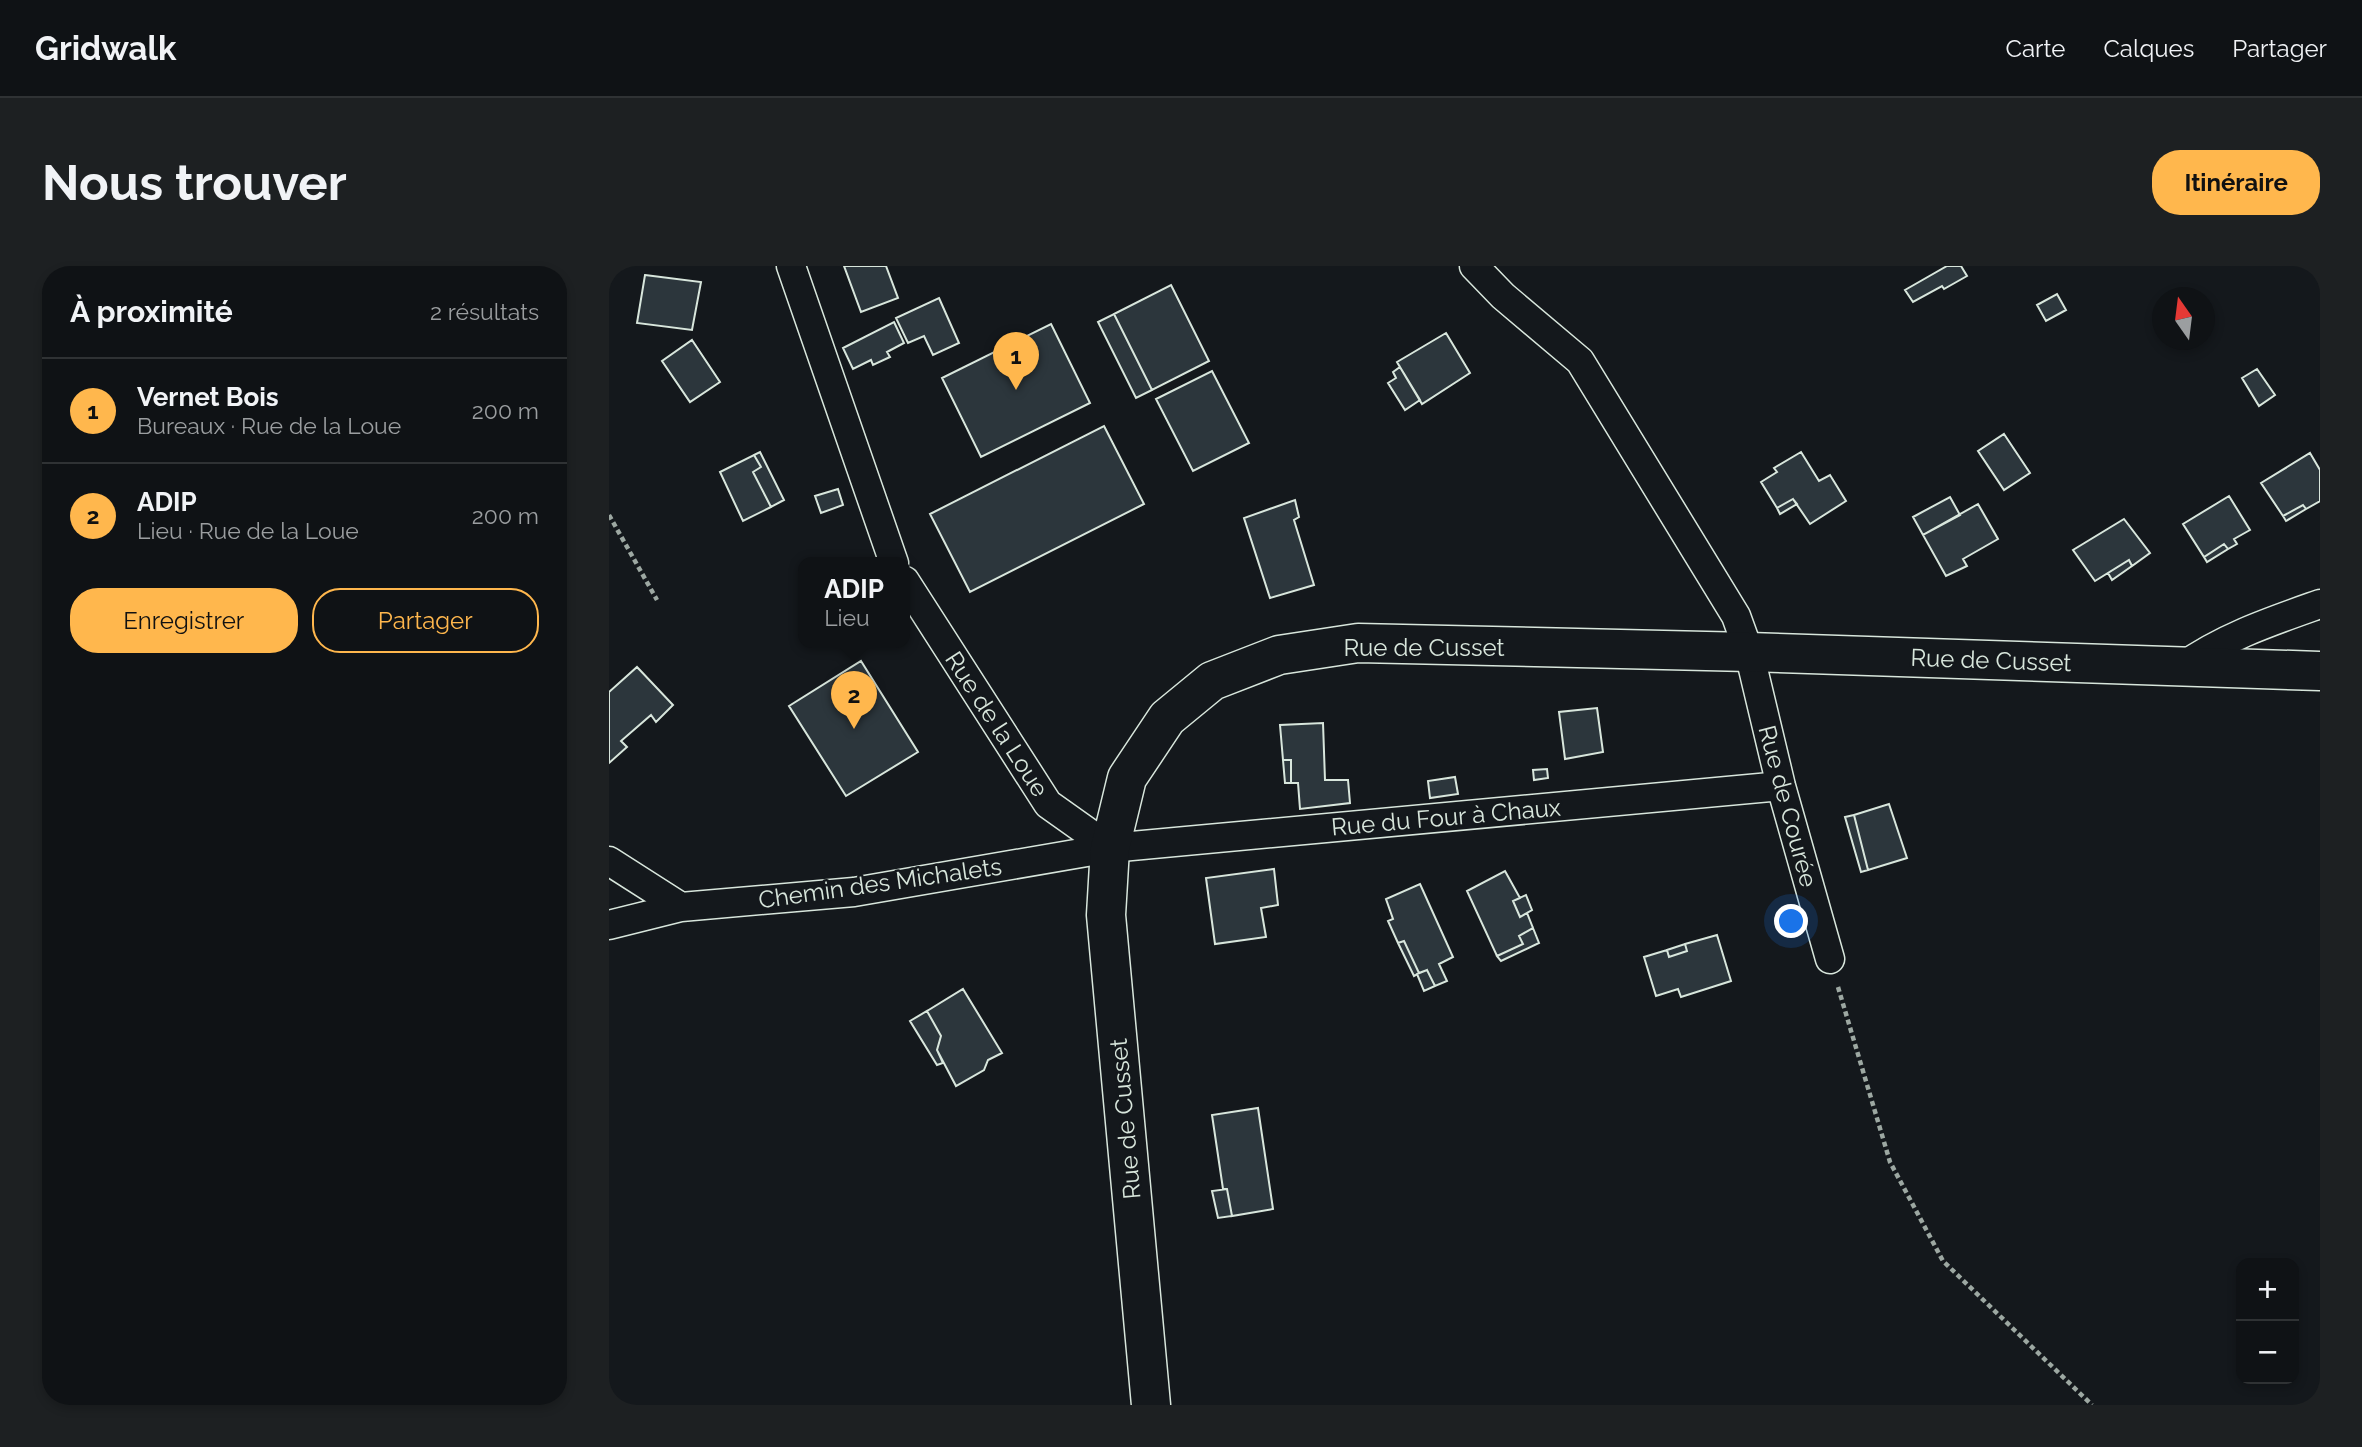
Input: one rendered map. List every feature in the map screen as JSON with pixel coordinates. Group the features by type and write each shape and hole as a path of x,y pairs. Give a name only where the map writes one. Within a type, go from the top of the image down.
{"street":[{"path":"791,266 892,557"},
{"name":"Rue de Courée","path":"1474,266 1503,296 1580,361 1737,616 1749,652 1781,786 1830,960"},
{"name":"Rue de la Loue","path":"910,589 1048,804 1110,848"},
{"path":"2182,667 2204,652 2253,628 2320,604"},
{"name":"Rue de Cusset","path":"1151,1405 1106,915 1110,848 1127,778 1167,718 1212,681 1279,654 1358,643 1749,652 2320,671"},
{"name":"Rue du Four à Chaux","path":"1110,848 1781,786"},
{"name":"Chemin des Michalets","path":"609,925 681,907 854,892 1110,848"},
{"path":"609,861 681,907"}],"path":[{"path":"609,515 657,600"},
{"path":"1830,960 1890,1162 1943,1261 2092,1405"}],"building":[{"path":"844,266 886,266 898,298 861,312"},
{"path":"1947,266 1961,266 1967,276 1913,302 1905,290"},
{"path":"645,275 701,282 692,330 637,323"},
{"path":"1171,285 1209,361 1152,390 1114,314"},
{"path":"2057,294 2066,310 2046,321 2037,305"},
{"path":"939,298 959,343 933,355 924,336 908,343 896,318"},
{"path":"1114,314 1152,390 1136,398 1098,322"},
{"path":"894,322 904,343 887,352 890,357 873,365 871,360 853,369 843,348"},
{"path":"1051,324 1090,403 981,457 942,378"},
{"path":"1446,333 1470,373 1422,404 1397,362"},
{"path":"692,340 720,382 690,402 662,361"},
{"path":"1400,367 1420,400 1405,410 1388,383 1396,378 1393,372"},
{"path":"2257,369 2275,395 2259,406 2242,378"},
{"path":"1212,371 1249,443 1193,471 1156,399"},
{"path":"1104,426 1144,504 970,592 930,514"},
{"path":"2004,434 2030,473 2004,490 1978,451"},
{"path":"760,452 784,500 771,507 753,472 761,467 754,455"},
{"path":"1801,452 1819,481 1830,475 1846,501 1810,524 1793,499 1777,508 1761,482 1777,472 1774,468"},
{"path":"2310,453 2320,470 2320,501 2306,509 2303,505 2283,516 2261,483"},
{"path":"754,455 761,467 753,472 771,507 743,521 720,472"},
{"path":"838,489 843,505 821,513 815,496"},
{"path":"2229,496 2250,530 2234,539 2237,544 2228,549 2224,544 2204,557 2183,524"},
{"path":"1950,497 1960,515 1923,535 1913,517"},
{"path":"1793,499 1797,504 1780,514 1777,508"},
{"path":"1295,500 1299,517 1294,520 1314,585 1270,598 1244,518"},
{"path":"1978,504 1998,539 1963,559 1967,566 1946,576 1923,535"},
{"path":"2303,505 2306,509 2286,521 2283,516"},
{"path":"2124,519 2150,553 2132,566 2129,560 2095,581 2073,550"},
{"path":"2224,544 2228,549 2207,562 2204,557"},
{"path":"2129,560 2132,566 2112,580 2108,573"},
{"path":"861,661 918,752 846,796 789,706"},
{"path":"637,667 673,705 656,722 651,715 621,741 627,747 609,763 609,692"},
{"path":"1597,708 1603,752 1565,759 1559,712"},
{"path":"1323,723 1325,780 1348,780 1350,803 1300,809 1298,783 1291,783 1291,760 1283,760 1280,725"},
{"path":"1283,760 1291,760 1291,783 1285,783"},
{"path":"1547,769 1548,778 1534,780 1533,770"},
{"path":"1455,777 1458,794 1430,798 1428,781"},
{"path":"1889,804 1907,858 1868,870 1854,815"},
{"path":"1854,815 1868,870 1861,872 1845,817"},
{"path":"1274,869 1278,905 1261,908 1266,937 1215,944 1206,878"},
{"path":"1505,871 1520,898 1513,901 1520,917 1527,913 1533,928 1519,936 1523,944 1497,956 1467,891"},
{"path":"1420,884 1453,957 1439,964 1447,981 1435,986 1427,970 1419,973 1404,941 1398,943 1388,921 1393,919 1386,899"},
{"path":"1526,895 1532,910 1520,917 1513,901"},
{"path":"1533,928 1539,943 1501,961 1497,956 1523,944 1519,936"},
{"path":"1717,935 1731,981 1681,997 1678,989 1656,996 1644,957 1667,950 1669,957 1687,951 1685,944"},
{"path":"1404,941 1419,973 1414,976 1398,943"},
{"path":"1685,944 1687,951 1669,957 1667,950"},
{"path":"1427,970 1435,986 1424,991 1417,974"},
{"path":"963,989 1002,1053 988,1060 984,1070 956,1086 937,1050 941,1036 927,1011"},
{"path":"927,1011 941,1036 937,1050 943,1063 937,1065 910,1021"},
{"path":"1258,1108 1273,1209 1232,1216 1227,1189 1223,1189 1212,1115"},
{"path":"1227,1189 1232,1216 1218,1218 1212,1191"}],"place":[{"name":"Vernet Bois","path":"1016,390"},
{"name":"ADIP","path":"854,729"}]}
